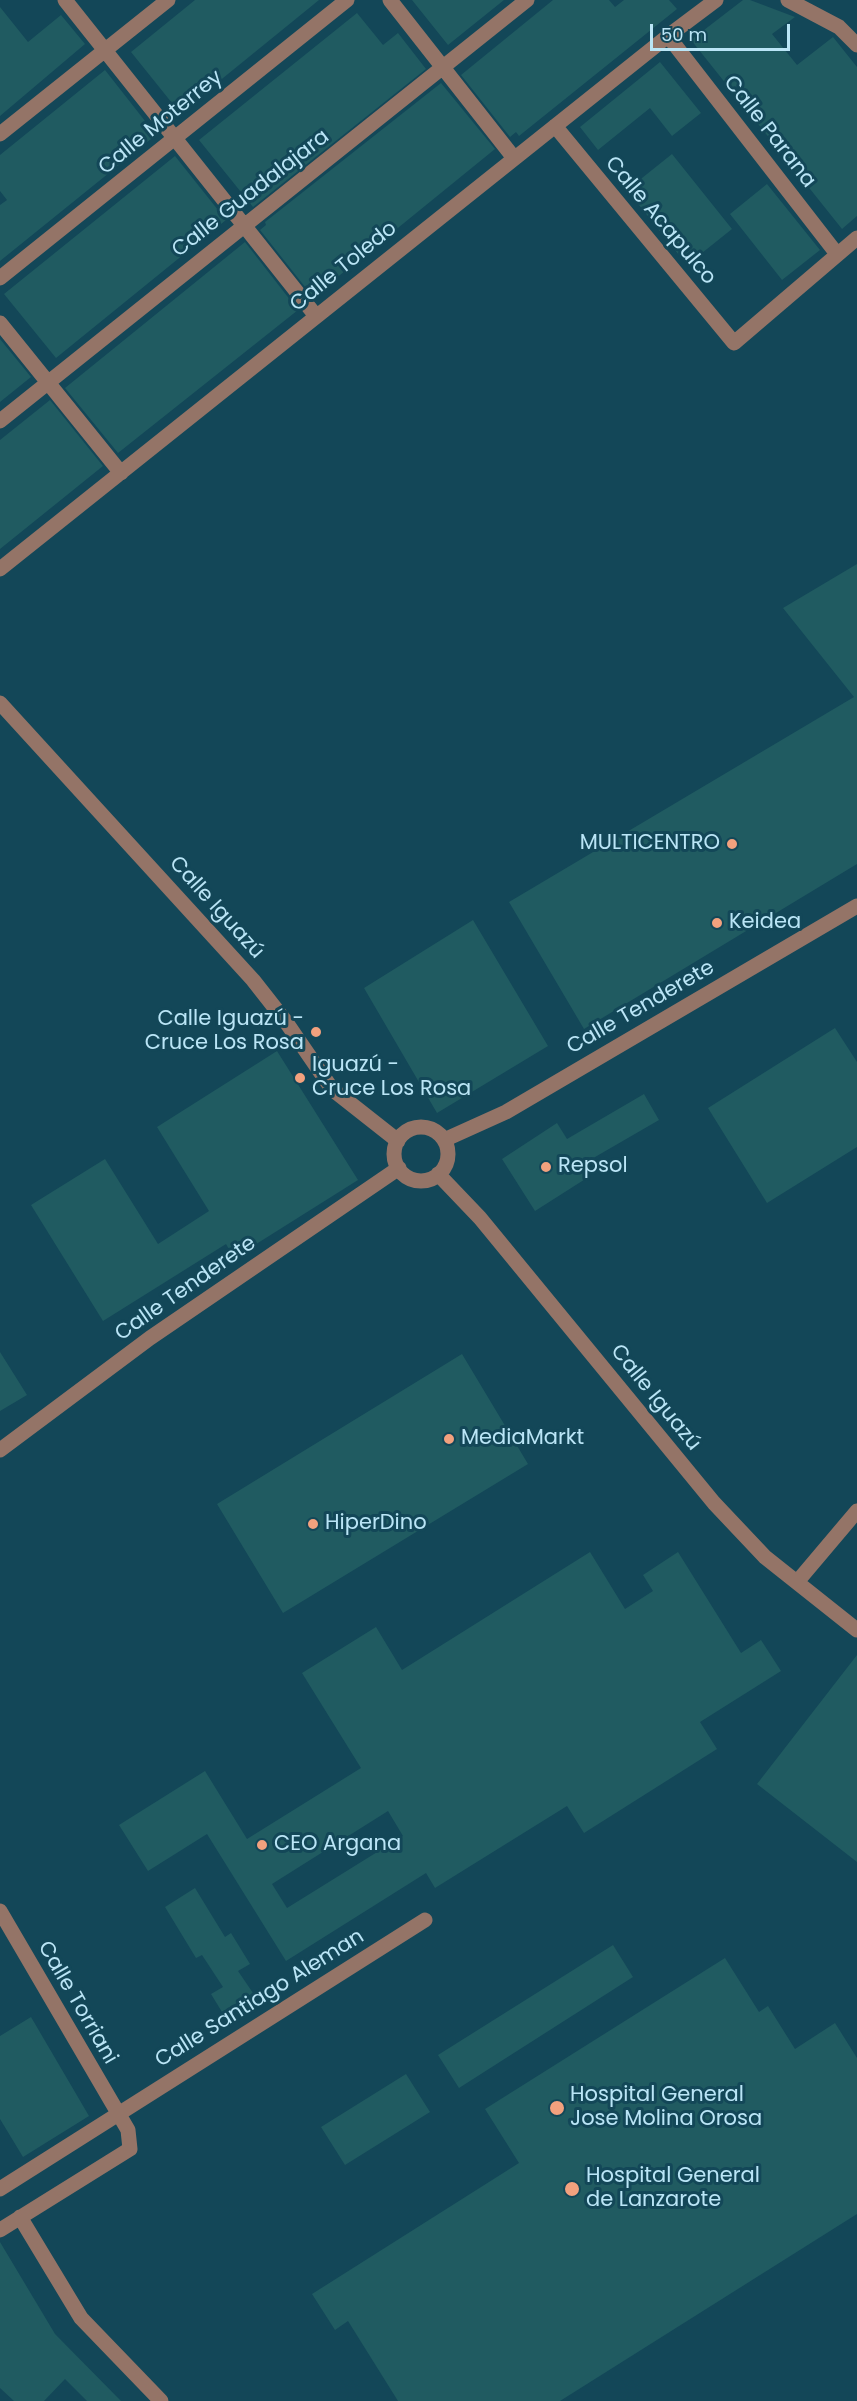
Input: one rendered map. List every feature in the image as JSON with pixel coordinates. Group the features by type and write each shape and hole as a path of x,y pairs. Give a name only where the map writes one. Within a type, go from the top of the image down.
{"street":[{"path":"65,0 316,316"},
{"path":"0,134 168,0"},
{"name":"Calle Moterrey","path":"0,278 347,0"},
{"path":"390,0 514,158"},
{"name":"Calle Guadalajara","path":"0,421 527,0"},
{"name":"Calle Toledo","path":"0,569 514,158 716,0"},
{"path":"788,0 839,27 857,45"},
{"name":"Calle Parana","path":"668,36 837,254"},
{"name":"Calle Acapulco","path":"555,126 734,343 837,254"},
{"path":"837,254 857,238"},
{"path":"0,323 121,472"},
{"name":"Calle Iguazú","path":"0,704 253,980 286,1022 332,1089 398,1141"},
{"name":"Calle Tenderete","path":"444,1140 506,1112 857,906"},
{"path":"415,1127 426,1127 436,1132 444,1140 448,1158 438,1174 428,1180 417,1180 406,1176 399,1168 395,1160 398,1141 405,1132 415,1127"},
{"name":"Calle Tenderete","path":"0,1450 150,1338 399,1168"},
{"name":"Calle Iguazú","path":"438,1174 480,1218 714,1503 765,1557 857,1630"},
{"path":"797,1582 857,1511"},
{"name":"Calle Torriani","path":"0,1911 119,2116"},
{"name":"Calle Santiago Aleman","path":"1,2186 119,2116 135,2103 425,1920"},
{"path":"0,2230 130,2149 128,2130 119,2116"},
{"path":"20,2217 81,2318 161,2401"}],"building":[{"path":"195,0 319,0 180,113 131,52"},
{"path":"412,0 504,0 448,45"},
{"path":"553,0 609,0 615,7 624,0 669,0 677,9 519,136 516,132 510,137 461,75"},
{"path":"743,0 750,0 795,17 772,34 797,65 833,37 857,67 857,216 842,229 691,40"},
{"path":"0,7 28,42 61,15 85,44 0,116"},
{"path":"357,13 383,45 398,33 426,69 253,207 199,140"},
{"path":"660,62 701,113 672,136 650,108 598,150 580,127"},
{"path":"105,70 156,135 0,261 0,205 7,200 0,191 0,155"},
{"path":"441,83 495,149 313,297 260,230 266,225 265,222"},
{"path":"672,154 732,229 687,265 627,190"},
{"path":"175,156 226,220 56,358 4,294"},
{"path":"767,184 820,250 782,280 730,214"},
{"path":"245,242 298,310 118,453 65,388"},
{"path":"0,339 31,377 0,402"},
{"path":"50,400 103,466 0,549 0,440"},
{"name":"MULTICENTRO","path":"857,564 857,864 584,1029 509,902 854,697 783,608"},
{"path":"473,920 548,1046 437,1113 364,988"},
{"path":"835,1028 857,1062 857,1147 767,1203 708,1108"},
{"path":"277,1051 358,1180 234,1258 226,1244 103,1321 31,1205 105,1159 158,1244 209,1211 157,1127"},
{"name":"Repsol","path":"644,1094 659,1120 583,1164 590,1176 535,1211 502,1159 557,1123 567,1139"},
{"path":"0,1352 27,1395 0,1411"},
{"path":"462,1354 528,1464 283,1613 217,1504"},
{"path":"590,1552 625,1609 653,1591 643,1575 678,1552 741,1653 761,1640 781,1671 700,1722 717,1749 584,1833 567,1806 435,1888 426,1873 286,1961 207,1834 148,1871 119,1825 205,1771 247,1839 361,1768 302,1673 376,1627 402,1670","holes":["388,1811 403,1836 287,1908 272,1884"]},
{"path":"857,1655 857,1862 757,1784"},
{"path":"195,1888 225,1937 231,1933 250,1964 238,1971 253,1993 222,2012 211,1994 223,1987 202,1955 196,1958 165,1907"},
{"path":"613,1945 633,1977 459,2088 438,2055"},
{"path":"725,1958 759,2012 768,2006 795,2049 835,2023 857,2058 857,2214 560,2401 398,2401 348,2321 335,2330 312,2294 519,2163 485,2109"},
{"path":"31,2017 89,2116 23,2157 0,2119 0,2036"},
{"path":"406,2074 430,2112 345,2165 321,2127"},
{"path":"0,2242 55,2334 121,2401 87,2401 65,2379 44,2401 14,2401 0,2388"}],"place":[{"name":"MULTICENTRO","path":"732,844"},
{"name":"Keidea","path":"717,923"},
{"name":"Calle Iguazú - Cruce Los Rosa","path":"316,1032"},
{"name":"Iguazú - Cruce Los Rosa","path":"300,1078"},
{"name":"Repsol","path":"546,1167"},
{"name":"MediaMarkt","path":"449,1439"},
{"name":"HiperDino","path":"313,1524"},
{"name":"CEO Argana","path":"262,1845"},
{"name":"Hospital General Jose Molina Orosa","path":"557,2108"},
{"name":"Hospital General de Lanzarote","path":"572,2189"}]}
